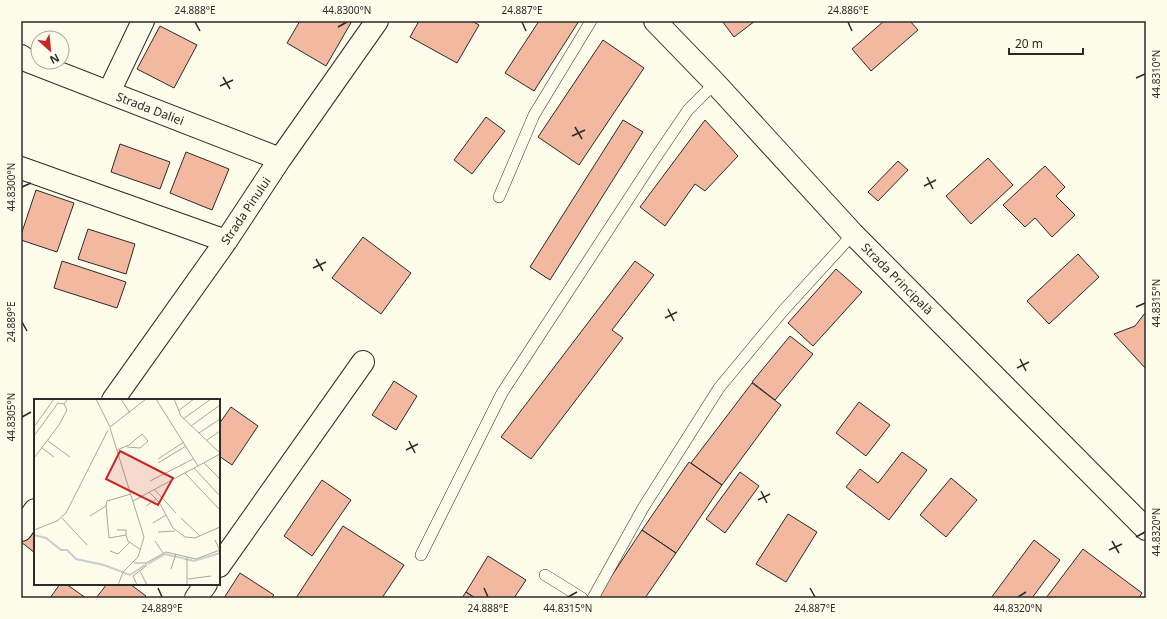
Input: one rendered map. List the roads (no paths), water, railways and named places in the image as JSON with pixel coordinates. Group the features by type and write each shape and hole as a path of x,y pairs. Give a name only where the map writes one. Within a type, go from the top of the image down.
{"street":[{"path":"109,92 143,21"},
{"name":"Strada Pinului","path":"114,399 226,241 280,159 377,21"},
{"name":"Strada Principală","path":"655,21 715,83 853,234 1146,529"},
{"name":"Strada Daliei","path":"21,56 28,61 280,159"},
{"path":"21,168 226,241"},
{"path":"220,565 363,362"},
{"path":"21,530 30,510"},
{"path":"196,598 205,585"}],"lane":[{"path":"499,197 534,115 592,21"},
{"path":"421,555 502,393 647,170 688,110 715,83"},
{"path":"593,598 642,508 719,388 782,312 853,234"},
{"path":"545,575 582,598"}]}
